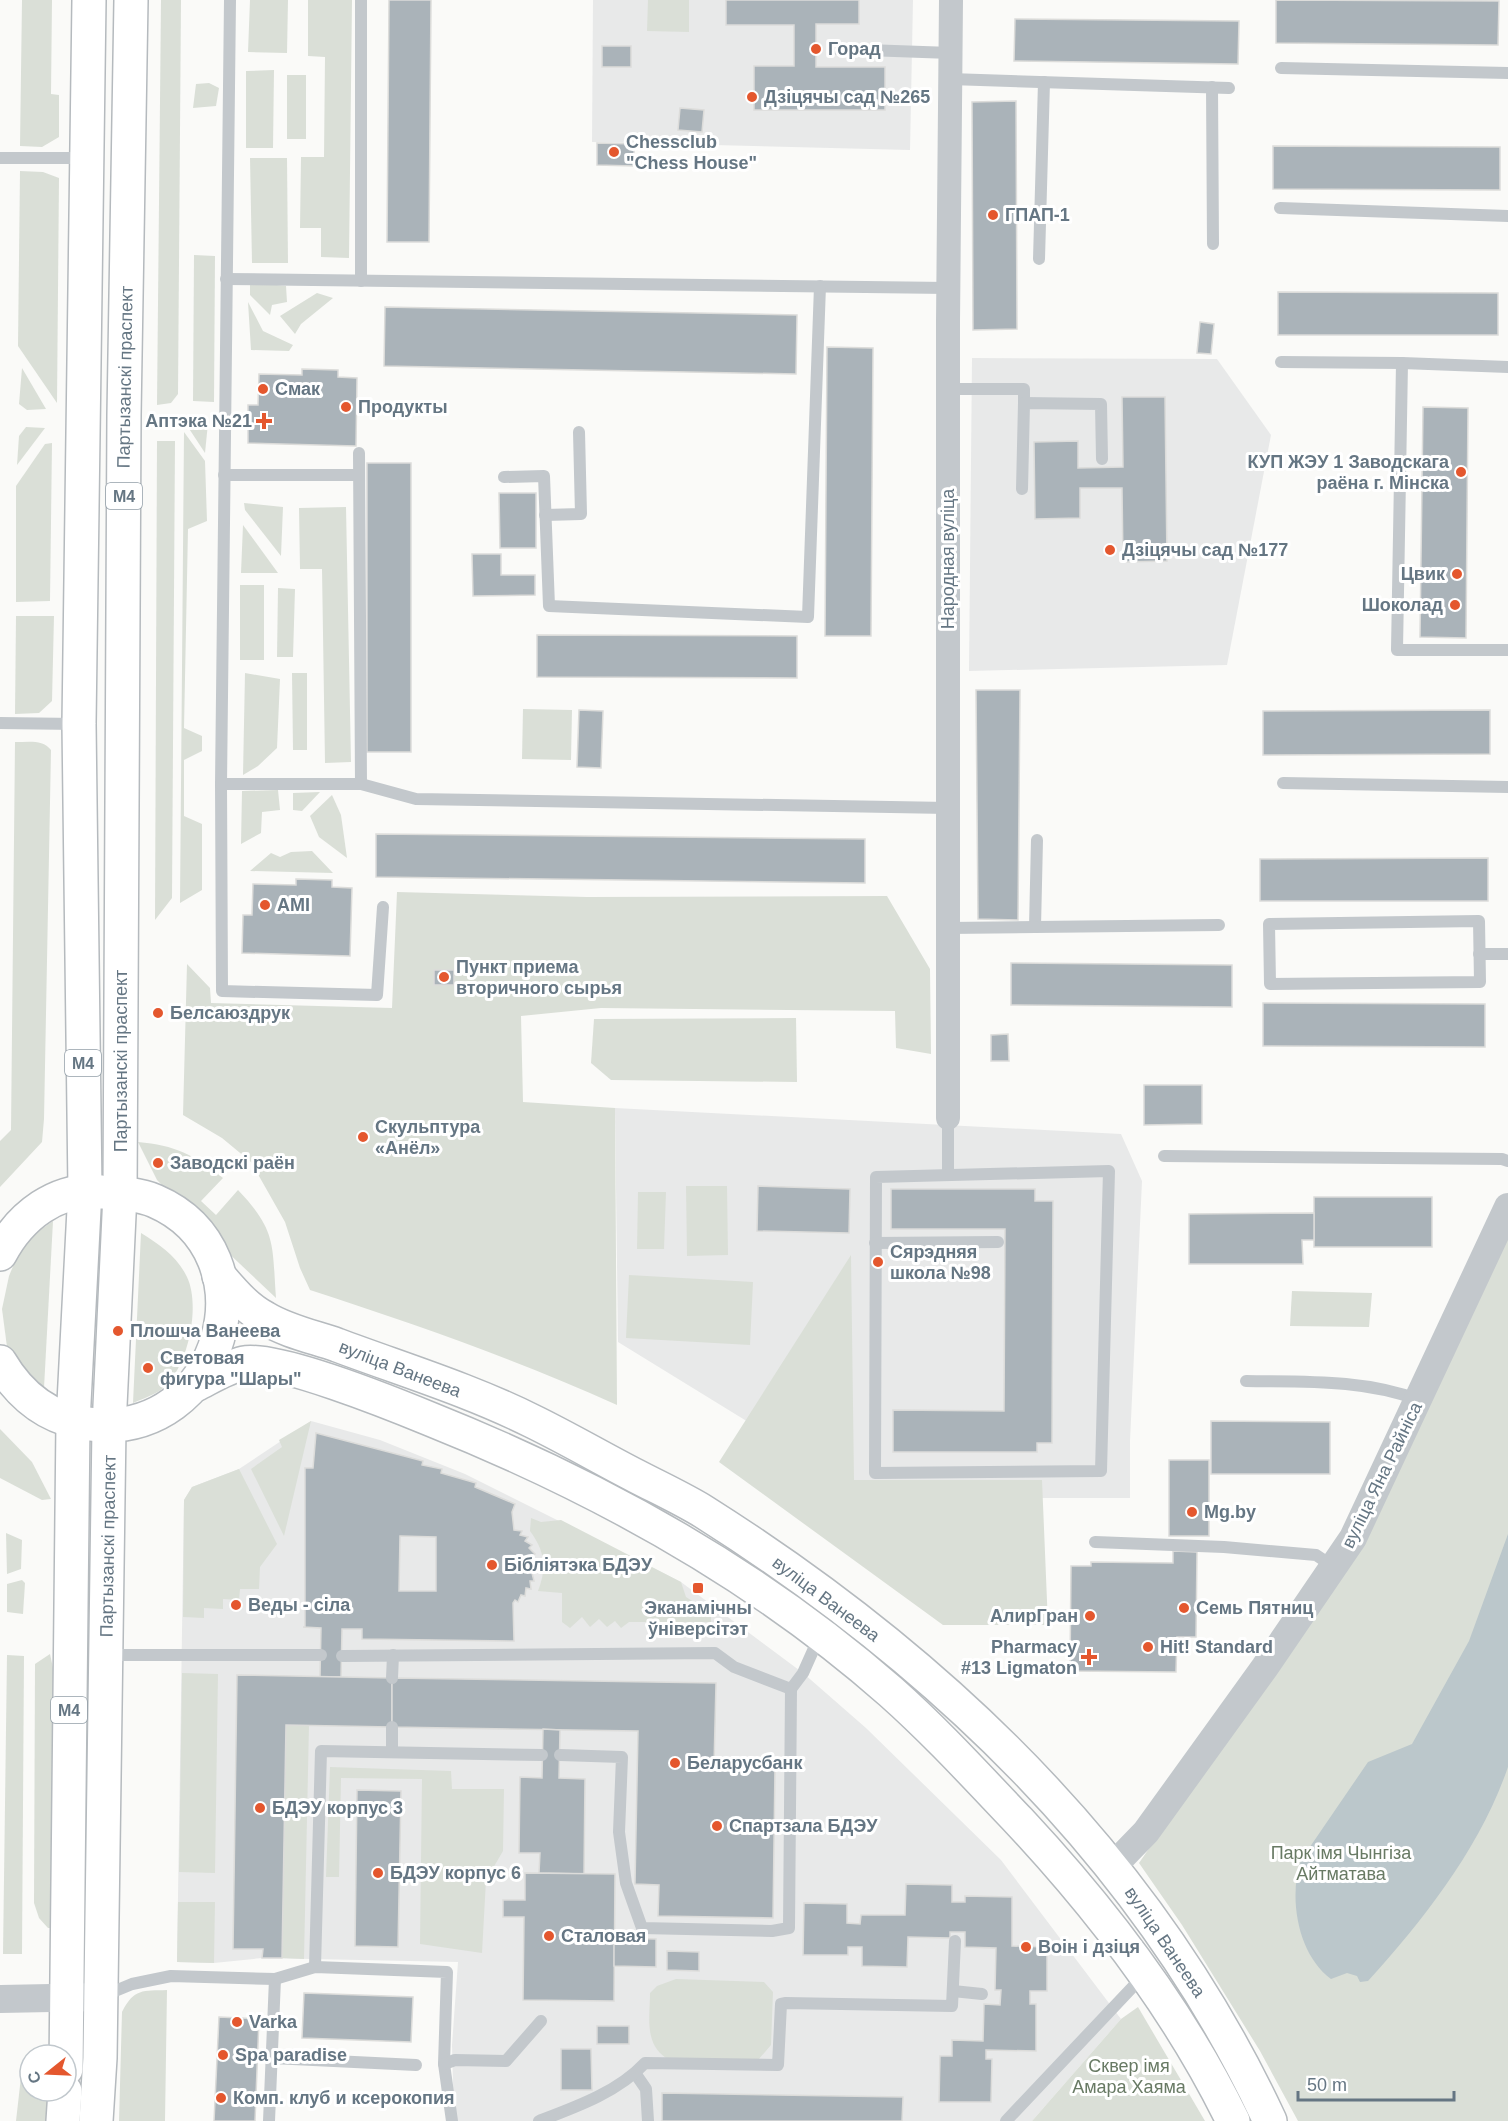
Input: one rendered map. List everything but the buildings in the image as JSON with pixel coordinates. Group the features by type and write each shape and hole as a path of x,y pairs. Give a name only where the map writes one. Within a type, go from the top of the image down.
{"main road":[{"name":"Партызанскі праспект","path":"66,2043 73,1422 85,1190 79,724 89,0"},
{"name":"Партызанскі праспект","path":"96,2121 102,1997 109,1426 120,1194 124,415 131,0"},
{"path":"0,1362 12,1383 39,1407 73,1422 109,1426 133,1423 177,1402 195,1385 211,1361 220,1333 223,1305 219,1276 206,1244 183,1218 154,1200 85,1190 63,1196 43,1205 3,1243"},
{"name":"вуліца Ванеева","path":"219,1276 241,1301 266,1319 528,1419 680,1499 753,1545 828,1620 891,1692 959,1758 1084,1892 1176,2020 1233,2121"},
{"name":"вуліца Ванеева","path":"195,1385 247,1362 274,1364 405,1409 486,1441 682,1540 913,1664 989,1731 1113,1866 1169,1943 1203,1998 1251,2078 1270,2121"},
{"path":"1084,1892 1113,1866"},
{"path":"1145,1974 1169,1968 1182,1976 1203,1998"},
{"path":"63,2121 64,2103"}],"street":[{"name":"Народная вуліца","path":"948,1118 948,288 951,0"},
{"name":"вуліца Яна Райніса","path":"1113,1866 1146,1832 1265,1667 1353,1538 1508,1207"},
{"path":"0,1999 102,1997"}],"lane":[{"path":"230,0 221,784 222,991 377,995 382,907"},
{"path":"361,0 361,281"},
{"path":"838,49 951,53"},
{"path":"1281,68 1508,74"},
{"path":"951,79 1229,88"},
{"path":"1039,259 1044,82"},
{"path":"1212,87 1213,244"},
{"path":"0,158 87,158"},
{"path":"1280,208 1508,216"},
{"path":"226,279 948,288"},
{"path":"504,477 544,476 549,606 808,617 820,286"},
{"path":"1281,362 1508,367"},
{"path":"1402,363 1397,650 1508,650"},
{"path":"948,389 1024,389 1022,489"},
{"path":"1024,403 1101,404 1102,459"},
{"path":"545,515 581,514 579,432"},
{"path":"360,453 361,784"},
{"path":"224,475 359,475"},
{"path":"0,723 79,724"},
{"path":"1282,783 1508,786"},
{"path":"221,784 361,784 416,799 948,807"},
{"path":"1035,927 1037,840"},
{"path":"1479,921 1479,954 1480,982 1270,984 1269,924 1479,921"},
{"path":"948,928 1219,926"},
{"path":"1479,954 1508,954"},
{"path":"948,1118 948,1173"},
{"path":"1164,1156 1502,1159 1508,1161"},
{"path":"1109,1171 1101,1471 875,1473 875,1243 876,1177 948,1173 1109,1171"},
{"path":"875,1243 998,1242"},
{"path":"1246,1381 1327,1383 1396,1391 1419,1400"},
{"path":"1095,1542 1224,1547 1316,1555 1334,1567"},
{"path":"560,1755 622,1757 621,1842 626,1883 642,1928 772,1931 789,1928 791,1689 803,1673 828,1620"},
{"path":"342,1656 715,1653 734,1667 791,1689"},
{"path":"107,1655 321,1655"},
{"path":"392,1678 393,1655"},
{"path":"392,1727 392,1752"},
{"path":"315,1967 321,1751 542,1755"},
{"path":"539,2121 586,2103 635,2073 645,2063 778,2065 781,2004 952,2006 955,1941"},
{"path":"102,1997 132,1984 171,1976 275,1979 315,1967 447,1972 444,2064 453,2121"},
{"path":"1006,2121 1145,1974"},
{"path":"268,2121 275,1979"},
{"path":"953,1991 982,1994"},
{"path":"444,2064 455,2060 506,2061 541,2021"},
{"path":"272,2058 416,2065"},
{"path":"635,2073 646,2089 648,2121"}],"shaded area":[{"name":"Дзіцячы сад №265","path":"593,0 913,0 910,150 592,142"},
{"name":"Дзіцячы сад №177","path":"972,358 1217,359 1271,435 1227,665 969,671"},
{"name":"Сярэдняя школа №98","path":"615,1108 1121,1134 1142,1181 1130,1441 1130,1498 872,1498 618,1342"},
{"path":"311,1421 380,1440 465,1474 681,1582 803,1673 866,1728 1001,1860 1121,2019 1032,2121 454,2121 452,2045 458,1962 262,1958 214,1963 177,1962 184,1500 192,1487 239,1469"},
{"path":"1508,1534 1508,1767 1482,1826 1466,1854 1449,1881 1410,1932 1368,1981 1360,1982 1357,1976 1347,1973 1331,1979 1311,1956 1299,1925 1296,1891 1301,1860 1368,1762 1412,1744 1469,1641"}],"green space":[{"path":"22,0 52,0 51,94 59,95 59,137 42,147 20,146"},
{"path":"161,0 181,0 178,394 171,403 157,405"},
{"path":"250,0 288,0 287,53 248,52"},
{"path":"308,0 352,0 349,258 321,257 321,228 300,228 301,157 324,157 325,57 308,56"},
{"path":"648,0 689,0 689,32 647,31"},
{"path":"274,70 273,148 246,148 246,71"},
{"path":"287,75 306,75 306,139 287,139"},
{"path":"209,83 219,88 216,106 193,108 196,84"},
{"path":"250,158 287,158 288,263 252,263"},
{"path":"20,171 43,172 59,178 57,403 18,346"},
{"path":"194,255 215,256 214,402 193,401"},
{"path":"250,282 286,286 287,302 272,305 270,315 250,295"},
{"path":"317,293 333,298 301,324 295,334 280,316"},
{"path":"248,302 263,331 293,345 289,351 251,350"},
{"path":"22,368 46,409 27,410 19,404"},
{"path":"190,420 208,423 205,453 186,424"},
{"path":"26,427 45,428 17,465 19,436"},
{"path":"184,432 205,461 207,521 188,529 184,728 202,736 202,751 184,760 184,816 202,824 202,890 180,903"},
{"path":"157,441 175,441 172,898 155,920"},
{"path":"52,443 50,601 16,602 16,486 45,444"},
{"path":"244,503 283,507 281,556 245,510"},
{"path":"346,507 351,762 325,763 322,569 300,569 299,508"},
{"path":"243,525 278,573 241,573"},
{"path":"240,585 264,585 264,660 240,660"},
{"path":"278,588 295,589 293,657 277,657"},
{"path":"16,616 54,616 52,701 39,713 15,714"},
{"path":"245,673 280,679 277,748 258,766 243,775"},
{"path":"292,673 307,673 307,750 293,750"},
{"path":"523,709 572,710 571,760 522,759"},
{"path":"15,742 40,743 51,750 44,1119 42,1142 0,1187 0,1141 11,1130"},
{"path":"278,790 280,810 262,812 261,833 241,844 242,791"},
{"path":"320,792 302,811 293,810 293,793"},
{"path":"332,795 341,815 347,858 319,837 310,816"},
{"path":"312,851 333,873 250,871 271,853 280,857 291,852"},
{"path":"397,892 587,897 887,896 930,969 931,1054 896,1048 895,1011 601,1008 521,1016 523,1102 615,1108 617,1405 465,1343 310,1290 285,1222 251,1162 222,1138 183,1115 187,964 210,988 211,1003 392,1008"},
{"path":"796,1018 797,1082 611,1080 591,1063 594,1019"},
{"path":"138,1142 184,1152 223,1178 201,1201 216,1215 238,1190 251,1204 270,1239 276,1298 221,1246 157,1180"},
{"path":"686,1186 727,1186 728,1255 687,1256"},
{"path":"638,1192 666,1192 664,1249 637,1249"},
{"path":"53,1221 44,1388 26,1380 7,1347 2,1309 9,1276 23,1242"},
{"path":"141,1233 155,1242 178,1263 187,1277 193,1304 190,1336 179,1367 162,1389 133,1403"},
{"name":"Парк імя Чынгіза Айтматава","path":"1508,1234 1508,2121 1298,2121 1260,2051 1182,1925 1139,1863 1348,1561"},
{"path":"851,1255 854,1480 1042,1480 1048,1625 943,1625 719,1462"},
{"path":"629,1275 753,1282 750,1345 626,1338"},
{"path":"1292,1291 1372,1293 1369,1327 1290,1326"},
{"path":"311,1421 284,1536 251,1469 282,1447 279,1440"},
{"path":"0,1429 32,1462 51,1499 42,1500 0,1478"},
{"path":"239,1469 277,1544 260,1567 259,1589 240,1589 239,1600 223,1599 223,1609 204,1608 204,1618 183,1617 184,1500 192,1487"},
{"path":"531,1518 541,1522 561,1520 681,1582 686,1597 711,1613 711,1622 629,1622 621,1628 615,1621 607,1627 599,1619 590,1627 582,1617 570,1628 562,1622 562,1593 538,1591 543,1575 543,1560 539,1546 530,1531"},
{"path":"6,1533 22,1540 21,1569 7,1574"},
{"path":"22,1580 25,1583 23,1614 7,1612 7,1584"},
{"path":"50,1654 58,1691 55,1928 48,1928 39,1918 34,1903 35,1664"},
{"path":"7,1655 24,1656 22,1954 3,1954"},
{"path":"182,1673 218,1674 215,1873 179,1872"},
{"path":"286,1725 309,1725 304,1959 282,1958"},
{"path":"330,1767 451,1771 452,1789 504,1789 503,1851 486,1880 482,1953 420,1944 422,1779 341,1778 339,1877 326,1877"},
{"path":"178,1902 215,1902 214,1963 177,1962"},
{"path":"676,1979 764,1982 773,1992 771,2045 758,2060 666,2058 654,2045 651,2037 650,1993 657,1986"},
{"path":"167,1990 165,2121 119,2121 122,2012 126,2004 140,1992"},
{"name":"Сквер імя Амара Хаяма","path":"1138,2007 1205,2121 1032,2121 1121,2019"},
{"path":"18,2103 51,2103 50,2121 16,2121"}],"place":[{"name":"Горад","path":"816,49"},
{"name":"Дзіцячы сад №265","path":"752,97"},
{"name":"Chessclub \"Chess House\"","path":"614,152"},
{"name":"ГПАП-1","path":"993,215"},
{"name":"Смак","path":"263,389"},
{"name":"Продукты","path":"346,407"},
{"name":"Аптэка №21","path":"264,421"},
{"name":"КУП ЖЭУ 1 Заводскага раёна г. Мінска","path":"1461,472"},
{"name":"Дзіцячы сад №177","path":"1110,550"},
{"name":"Цвик","path":"1457,574"},
{"name":"Шоколад","path":"1455,605"},
{"name":"AMI","path":"265,905"},
{"name":"Пункт приема вторичного сырья","path":"444,977"},
{"name":"Белсаюздрук","path":"158,1013"},
{"name":"Скульптура «Анёл»","path":"363,1137"},
{"name":"Заводскі раён","path":"158,1163"},
{"name":"Сярэдняя школа №98","path":"878,1262"},
{"name":"Плошча Ванеева","path":"118,1331"},
{"name":"Световая фигура \"Шары\"","path":"148,1368"},
{"name":"Mg.by","path":"1192,1512"},
{"name":"Бібліятэка БДЭУ","path":"492,1565"},
{"name":"Эканамічны ўніверсітэт","path":"698,1588"},
{"name":"Веды - сіла","path":"236,1605"},
{"name":"Семь Пятниц","path":"1184,1608"},
{"name":"АлирГран","path":"1090,1616"},
{"name":"Hit! Standard","path":"1148,1647"},
{"name":"Pharmacy #13 Ligmaton","path":"1089,1657"},
{"name":"Беларусбанк","path":"675,1763"},
{"name":"БДЭУ корпус 3","path":"260,1808"},
{"name":"Спартзала БДЭУ","path":"717,1826"},
{"name":"БДЭУ корпус 6","path":"378,1873"},
{"name":"Сталовая","path":"549,1936"},
{"name":"Воін і дзіця","path":"1026,1947"},
{"name":"Varka","path":"237,2022"},
{"name":"Spa paradise","path":"223,2055"},
{"name":"Комп. клуб и ксерокопия","path":"221,2098"}]}
